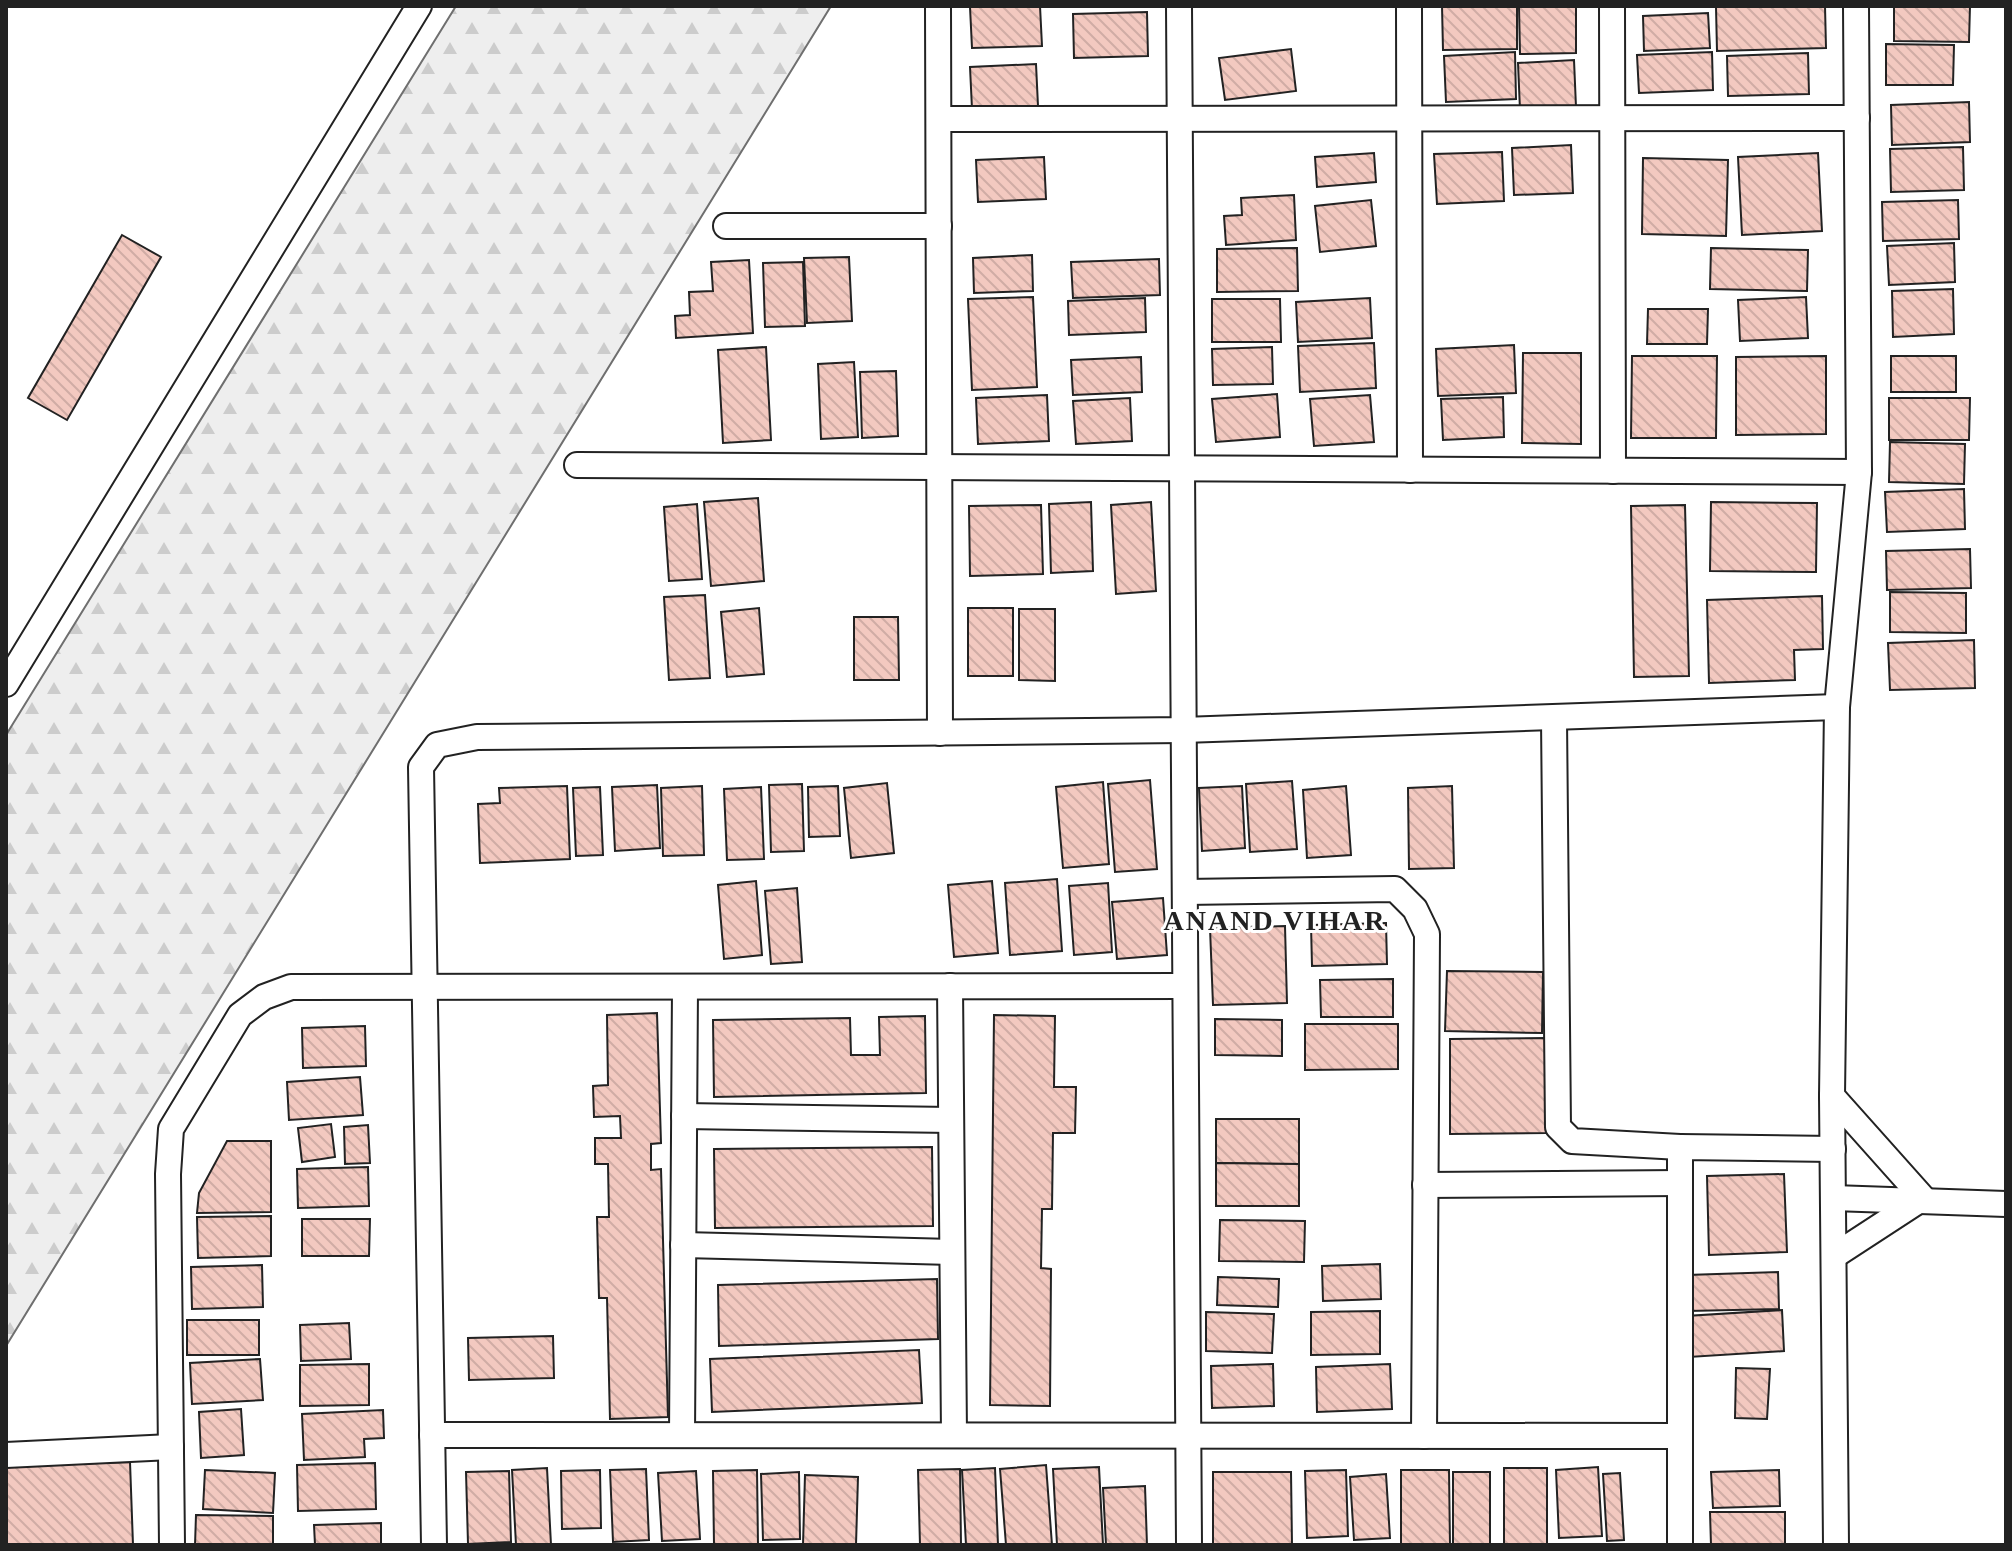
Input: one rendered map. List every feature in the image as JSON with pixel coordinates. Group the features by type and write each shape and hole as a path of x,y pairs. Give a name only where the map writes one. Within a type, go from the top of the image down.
{"street":[{"path":"6,684 419,6"},
{"path":"938,6 940,733"},
{"path":"1179,6 1189,1545"},
{"path":"1409,6 1410,470"},
{"path":"1612,6 1613,471"},
{"path":"1836,1545 1832,1096 1837,707 1859,472 1856,6"},
{"path":"939,119 1857,118"},
{"path":"726,226 939,226"},
{"path":"577,465 1859,472"},
{"path":"434,1545 421,767 427,754 437,745 477,737 1183,730 1837,707"},
{"path":"1554,719 1558,1127 1572,1141 1680,1147 1833,1149"},
{"path":"1185,892 1395,889 1415,909 1427,934 1424,1436"},
{"path":"950,986 954,1435"},
{"path":"172,1545 168,1162 171,1129 240,1015 264,997 291,987 1185,986"},
{"path":"682,1435 685,988"},
{"path":"1832,1096 1923,1198"},
{"path":"684,1116 951,1120"},
{"path":"1680,1147 1680,1545"},
{"path":"1425,1185 1680,1183"},
{"path":"1833,1198 1923,1198 2006,1204"},
{"path":"1834,1256 1923,1198"},
{"path":"683,1245 952,1252"},
{"path":"432,1435 1680,1436"},
{"path":"6,1455 171,1447"}],"green space":[{"path":"456,6 831,6 6,1346 6,735"}],"building":[{"path":"1040,6 1042,46 972,48 970,7"},
{"path":"1442,6 1517,6 1517,49 1443,50"},
{"path":"1576,6 1576,53 1520,54 1519,7"},
{"path":"1825,6 1826,48 1717,51 1716,7"},
{"path":"1894,6 1970,6 1969,42 1894,41"},
{"path":"1147,12 1148,56 1074,58 1073,14"},
{"path":"1708,13 1710,48 1644,51 1643,16"},
{"path":"1886,44 1954,45 1953,85 1886,85"},
{"path":"1291,49 1296,91 1225,100 1219,58"},
{"path":"1515,52 1516,99 1446,102 1444,56"},
{"path":"1712,52 1713,90 1639,93 1637,55"},
{"path":"1808,53 1809,94 1728,96 1727,56"},
{"path":"1574,60 1576,107 1520,110 1518,63"},
{"path":"1036,64 1038,106 972,109 970,67"},
{"path":"1969,102 1970,142 1892,145 1891,105"},
{"path":"1571,145 1573,193 1514,195 1512,148"},
{"path":"1963,147 1964,190 1891,192 1890,149"},
{"path":"1502,152 1504,201 1437,204 1434,154"},
{"path":"1374,153 1376,182 1317,187 1315,157"},
{"path":"1818,153 1822,231 1742,235 1738,157"},
{"path":"1044,157 1046,199 978,202 976,160"},
{"path":"1643,158 1728,160 1726,236 1642,234"},
{"path":"1294,195 1296,240 1226,245 1224,216 1242,215 1241,198"},
{"path":"1371,200 1376,246 1320,252 1315,206"},
{"path":"1958,200 1959,239 1883,241 1882,202"},
{"path":"122,235 161,257 67,420 28,398"},
{"path":"1954,243 1955,282 1889,285 1887,246"},
{"path":"1297,248 1298,291 1217,292 1217,249"},
{"path":"1711,248 1808,250 1807,291 1710,289"},
{"path":"1032,255 1033,291 974,293 973,258"},
{"path":"849,257 852,321 807,323 804,258"},
{"path":"1159,259 1160,295 1073,298 1071,262"},
{"path":"749,260 753,333 676,338 675,316 690,315 689,292 713,291 711,262"},
{"path":"803,262 805,326 765,327 763,263"},
{"path":"1953,289 1954,334 1893,337 1892,291"},
{"path":"1033,297 1037,387 972,390 968,299"},
{"path":"1806,297 1808,338 1740,341 1738,300"},
{"path":"1145,298 1146,332 1069,335 1068,301"},
{"path":"1370,298 1372,338 1298,342 1296,302"},
{"path":"1212,299 1280,299 1281,342 1212,342"},
{"path":"1648,309 1708,309 1707,344 1647,344"},
{"path":"1374,343 1376,388 1300,392 1298,346"},
{"path":"1514,345 1516,393 1438,396 1436,349"},
{"path":"766,347 771,440 723,443 718,350"},
{"path":"1272,347 1273,384 1213,385 1212,349"},
{"path":"1523,353 1581,353 1581,444 1522,443"},
{"path":"1632,356 1717,356 1716,438 1631,438"},
{"path":"1826,356 1826,434 1736,435 1736,357"},
{"path":"1891,356 1956,356 1956,392 1891,392"},
{"path":"1141,357 1142,392 1073,395 1071,360"},
{"path":"854,362 858,437 821,439 818,364"},
{"path":"896,371 898,436 862,438 860,372"},
{"path":"1277,394 1280,437 1216,442 1212,399"},
{"path":"1047,395 1049,441 978,444 976,398"},
{"path":"1370,395 1374,442 1314,446 1310,399"},
{"path":"1503,397 1504,437 1443,440 1441,399"},
{"path":"1130,398 1132,441 1076,444 1073,401"},
{"path":"1889,398 1970,398 1969,440 1889,440"},
{"path":"1890,442 1965,444 1964,484 1889,482"},
{"path":"1964,489 1965,529 1887,532 1885,492"},
{"path":"758,498 764,581 711,586 704,502"},
{"path":"1091,502 1093,571 1051,573 1049,504"},
{"path":"1151,502 1156,591 1116,594 1111,505"},
{"path":"1711,502 1817,503 1816,572 1710,571"},
{"path":"697,504 702,579 669,581 664,507"},
{"path":"1041,505 1043,574 970,576 969,506"},
{"path":"1685,505 1689,676 1634,677 1631,506"},
{"path":"1970,549 1971,588 1887,590 1886,551"},
{"path":"1890,592 1966,593 1966,633 1890,632"},
{"path":"705,595 710,678 669,680 664,597"},
{"path":"1822,596 1823,649 1794,650 1795,680 1709,683 1707,600"},
{"path":"759,608 764,674 727,677 721,612"},
{"path":"968,608 1013,608 1013,676 968,676"},
{"path":"1019,609 1055,609 1055,681 1019,680"},
{"path":"854,617 898,617 899,680 854,680"},
{"path":"1974,640 1975,688 1890,690 1888,643"},
{"path":"1150,780 1157,869 1115,872 1108,784"},
{"path":"1292,781 1297,849 1250,852 1246,784"},
{"path":"1103,782 1109,864 1063,868 1056,787"},
{"path":"887,783 894,853 851,858 844,788"},
{"path":"802,784 804,851 771,852 769,785"},
{"path":"657,785 660,848 615,851 612,787"},
{"path":"567,786 570,859 480,863 478,804 500,803 499,788"},
{"path":"702,786 704,855 663,856 661,788"},
{"path":"838,786 840,836 809,837 808,787"},
{"path":"1242,786 1245,848 1202,851 1199,788"},
{"path":"1346,786 1351,855 1307,858 1303,790"},
{"path":"1452,786 1454,868 1409,869 1408,788"},
{"path":"600,787 603,855 576,856 573,788"},
{"path":"761,787 764,859 727,860 724,789"},
{"path":"1057,879 1062,951 1010,955 1005,883"},
{"path":"756,881 762,955 724,959 718,885"},
{"path":"992,881 998,953 954,957 948,885"},
{"path":"1108,883 1112,952 1074,955 1069,886"},
{"path":"797,888 802,962 771,964 765,891"},
{"path":"1163,898 1167,955 1117,959 1112,902"},
{"path":"1386,923 1387,964 1312,966 1311,925"},
{"path":"1285,926 1287,1003 1213,1005 1210,928"},
{"path":"1447,971 1543,972 1542,1033 1445,1031"},
{"path":"1393,979 1393,1017 1321,1017 1320,980"},
{"path":"657,1013 661,1143 651,1144 651,1170 661,1169 668,1417 610,1419 607,1298 599,1298 597,1217 609,1217 608,1164 595,1164 595,1138 621,1138 620,1116 594,1117 593,1086 608,1085 607,1015"},
{"path":"994,1015 1055,1016 1054,1087 1076,1087 1075,1133 1053,1133 1052,1209 1042,1209 1041,1268 1051,1269 1050,1406 990,1405"},
{"path":"925,1016 926,1093 714,1097 713,1020 850,1018 851,1055 880,1055 879,1017"},
{"path":"1215,1019 1282,1020 1282,1056 1215,1055"},
{"path":"1305,1024 1398,1024 1398,1069 1305,1070"},
{"path":"365,1026 366,1066 303,1068 302,1028"},
{"path":"1546,1038 1546,1133 1450,1134 1450,1039"},
{"path":"360,1077 363,1115 289,1120 287,1082"},
{"path":"1216,1119 1299,1119 1299,1164 1216,1163"},
{"path":"331,1124 335,1157 302,1162 298,1128"},
{"path":"368,1125 370,1163 345,1164 344,1127"},
{"path":"227,1141 271,1141 271,1212 197,1213 199,1193"},
{"path":"932,1147 933,1226 715,1228 714,1149"},
{"path":"1216,1163 1299,1164 1299,1206 1216,1206"},
{"path":"368,1167 369,1206 298,1208 297,1169"},
{"path":"1784,1174 1787,1252 1709,1255 1707,1176"},
{"path":"271,1216 271,1256 198,1258 197,1217"},
{"path":"302,1219 370,1219 369,1256 302,1256"},
{"path":"1220,1220 1305,1221 1304,1262 1219,1261"},
{"path":"1380,1264 1381,1299 1323,1301 1322,1266"},
{"path":"262,1265 263,1307 192,1309 191,1267"},
{"path":"1778,1272 1779,1309 1688,1311 1687,1275"},
{"path":"1218,1277 1279,1279 1278,1307 1217,1305"},
{"path":"937,1279 938,1339 719,1346 718,1285"},
{"path":"1782,1310 1784,1351 1689,1357 1686,1316"},
{"path":"1380,1311 1380,1354 1311,1355 1311,1312"},
{"path":"1206,1312 1274,1314 1272,1353 1206,1351"},
{"path":"187,1320 259,1320 259,1355 187,1355"},
{"path":"349,1323 351,1359 301,1361 300,1325"},
{"path":"553,1336 554,1378 469,1380 468,1338"},
{"path":"919,1350 922,1403 712,1412 710,1359"},
{"path":"260,1359 263,1400 192,1404 190,1363"},
{"path":"369,1364 369,1405 300,1406 300,1365"},
{"path":"1273,1364 1274,1406 1212,1408 1211,1366"},
{"path":"1390,1364 1392,1409 1317,1412 1316,1367"},
{"path":"1736,1368 1770,1369 1767,1419 1735,1418"},
{"path":"241,1409 244,1455 201,1458 199,1412"},
{"path":"383,1410 384,1438 364,1439 365,1457 304,1460 302,1414"},
{"path":"130,1462 133,1545 6,1545 6,1466"},
{"path":"375,1463 376,1509 298,1511 297,1465"},
{"path":"1046,1465 1052,1545 1006,1545 1000,1469"},
{"path":"1099,1467 1103,1545 1057,1545 1053,1469"},
{"path":"1598,1467 1602,1536 1559,1538 1556,1470"},
{"path":"547,1468 551,1545 516,1545 512,1470"},
{"path":"995,1468 998,1545 966,1545 962,1470"},
{"path":"1504,1468 1547,1468 1547,1545 1504,1545"},
{"path":"646,1469 649,1540 613,1542 610,1470"},
{"path":"960,1469 961,1545 920,1545 918,1470"},
{"path":"205,1470 275,1473 273,1513 203,1509"},
{"path":"600,1470 601,1528 562,1529 561,1471"},
{"path":"757,1470 758,1545 714,1545 713,1471"},
{"path":"1346,1470 1348,1536 1307,1538 1305,1471"},
{"path":"1401,1470 1449,1470 1450,1545 1401,1545"},
{"path":"1779,1470 1780,1506 1713,1508 1711,1472"},
{"path":"509,1471 511,1542 468,1544 466,1472"},
{"path":"696,1471 700,1539 662,1541 658,1473"},
{"path":"799,1472 800,1539 763,1540 761,1474"},
{"path":"1213,1472 1291,1472 1292,1545 1213,1545"},
{"path":"1453,1472 1490,1472 1490,1545 1453,1545"},
{"path":"1620,1473 1624,1540 1607,1541 1603,1474"},
{"path":"1386,1474 1390,1538 1354,1540 1350,1477"},
{"path":"805,1475 858,1477 856,1545 803,1545"},
{"path":"1145,1486 1147,1545 1106,1545 1103,1488"},
{"path":"1710,1512 1785,1512 1785,1545 1711,1545"},
{"path":"196,1515 273,1516 273,1545 195,1545"},
{"path":"381,1523 381,1545 315,1545 314,1525"}],"district":[{"name":"ANAND VIHAR","path":"1275,920"}]}
